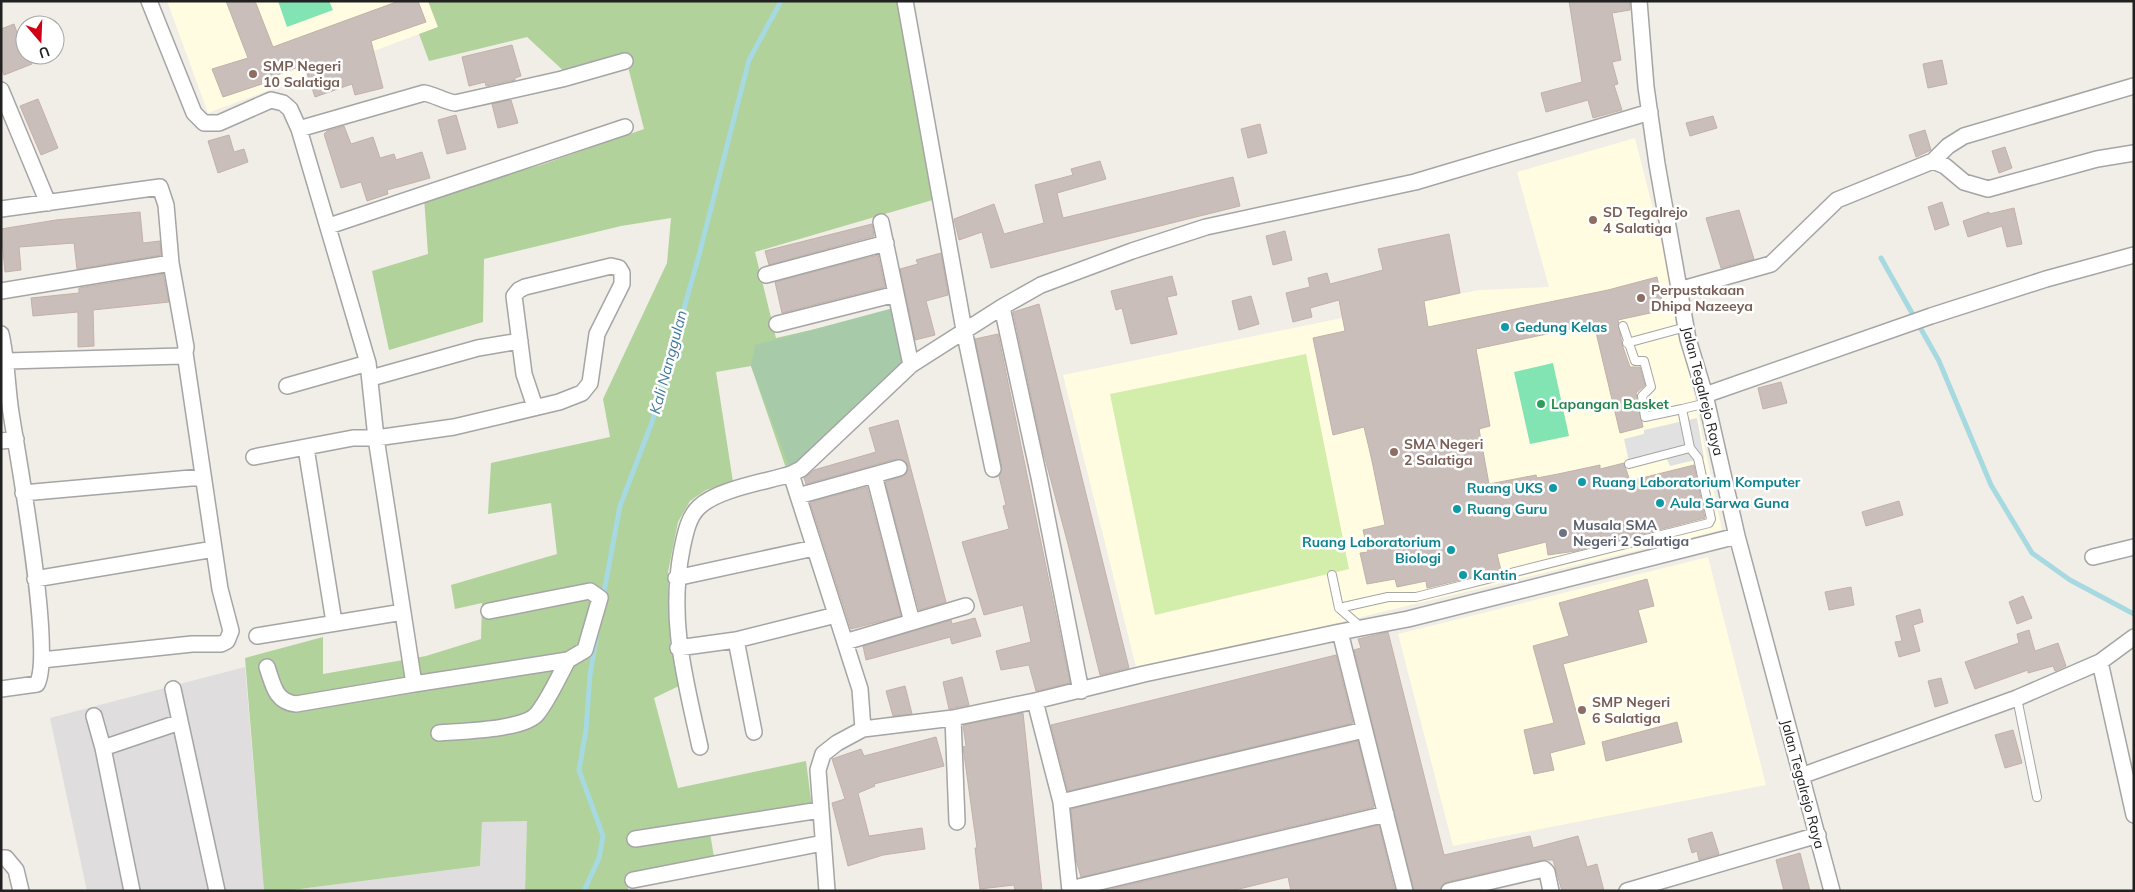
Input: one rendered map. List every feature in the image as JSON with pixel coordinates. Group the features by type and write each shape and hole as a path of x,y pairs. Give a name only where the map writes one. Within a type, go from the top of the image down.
{"street":[{"path":"149,1 194,113 204,123 219,123 271,100 282,103 290,110 299,129 368,363 376,438 414,684"},
{"path":"905,1 964,330 993,469"},
{"name":"Jalan Tegalrejo Raya","path":"1639,1 1656,164 1686,327 1706,399 1736,536 1832,891"},
{"path":"299,129 424,93 437,95 455,104 562,79 625,61"},
{"path":"1679,290 1771,264 1837,200 1933,161 1948,146 1964,136 2134,86"},
{"path":"2,94 48,203"},
{"path":"700,747 678,648 676,578 686,529 698,508 714,497 791,474 801,469 911,365 964,330 1040,285 1132,251 1206,227 1415,182 1650,112"},
{"path":"329,226 625,127"},
{"path":"1933,161 1945,166 1964,182 1988,189 2097,160 2134,153"},
{"path":"1,209 160,187 166,205 171,263 186,347 185,353 202,477 220,589 231,631 227,641 221,644 192,644 42,660"},
{"path":"881,222 911,365"},
{"path":"766,275 886,243"},
{"path":"1706,399 1931,316 2046,279 2134,255"},
{"path":"1,292 171,263"},
{"path":"254,457 353,438 376,438 454,427 559,402 582,392 590,384 597,334 622,284 622,273 619,268 611,266 518,290 514,296 524,374 535,407"},
{"path":"777,324 896,294"},
{"path":"1002,307 1039,477 1081,690"},
{"path":"1,334 7,362 6,413 9,440 23,493 35,579 42,660 41,678 37,684 1,689"},
{"path":"371,378 478,348 520,341"},
{"path":"7,362 181,356 185,353"},
{"path":"287,386 368,363"},
{"path":"306,448 334,622"},
{"path":"798,496 899,468"},
{"path":"791,474 860,689 863,729"},
{"path":"874,476 912,622"},
{"path":"23,493 202,477"},
{"path":"827,891 818,770 823,754 837,743 863,729 953,718 1035,701 1144,674 1408,619 1736,536"},
{"path":"676,578 814,548"},
{"path":"2093,557 2134,548"},
{"path":"35,579 214,549"},
{"path":"267,667 278,697 287,703 296,704 568,660 584,650 600,598 597,594 590,591 488,611"},
{"path":"846,642 966,606"},
{"path":"257,636 403,612"},
{"path":"678,648 736,640 836,615"},
{"path":"1340,632 1405,891"},
{"path":"1801,776 2016,698 2100,662 2134,637"},
{"path":"736,640 754,732"},
{"path":"439,733 511,725 527,721 536,715 568,660"},
{"path":"2100,662 2134,815"},
{"path":"173,689 217,891"},
{"path":"1035,701 1060,802 1070,890 1386,814"},
{"path":"94,716 103,748 132,891"},
{"path":"953,718 957,822"},
{"path":"103,748 180,722"},
{"path":"1060,802 1364,730"},
{"path":"635,839 820,810"},
{"path":"1627,891 1818,835"},
{"path":"634,880 823,843"},
{"path":"1,858 6,858 16,870 22,891"},
{"path":"1449,891 1482,887 1544,869 1547,872 1551,891"}],"lane":[{"path":"1623,326 1627,343 1635,361 1644,362 1652,387 1642,396 1645,417 1682,409 1706,399"},
{"path":"1627,343 1686,327"},
{"path":"1339,608 1388,597 1425,595 1709,523 1711,519 1698,458 1690,448 1682,409"},
{"path":"1629,464 1690,448"},
{"path":"1332,575 1339,608 1362,628"},
{"path":"2016,698 2037,797"}],"shaded area":[{"name":"SMP Negeri 10 Salatiga","path":"167,1 428,1 438,27 208,113"},
{"name":"SMA Negeri 2 Salatiga","path":"1635,138 1668,269 1722,530 1137,671 1063,375 1479,290 1549,287 1517,172"},
{"path":"1697,418 1704,458 1670,466 1666,457 1630,466 1624,439 1644,434 1644,430"},
{"name":"SMP Negeri 6 Salatiga","path":"1708,557 1766,785 1453,846 1398,634"},
{"path":"245,667 264,891 87,891 50,718"},
{"path":"527,821 525,891 284,891 480,866 482,822"}],"green space":[{"path":"278,1 329,1 333,10 287,27"},
{"path":"428,1 900,1 936,199 755,252 776,338 895,311 788,474 751,366 716,372 733,482 706,490 690,501 678,522 668,572 670,641 679,686 654,698 678,788 806,761 812,808 709,827 715,863 629,880 628,891 525,891 527,821 482,822 480,866 284,891 264,891 245,658 323,637 323,674 426,656 481,639 482,603 455,609 451,585 557,554 551,503 488,514 491,463 610,437 603,399 667,263 671,218 621,226 484,259 483,322 389,350 372,271 428,254 424,197 541,165 644,129 626,59 568,75 527,37 429,61 419,34 438,27"},
{"path":"897,307 910,360 790,469 751,366 755,345"},
{"path":"1306,354 1349,569 1155,615 1110,394"},
{"name":"Lapangan Basket","path":"1553,363 1569,436 1530,444 1514,372"}],"building":[{"path":"226,1 255,1 273,47 399,1 418,1 426,22 371,41 383,88 355,95 352,84 315,97 304,65 261,81 262,84 223,97 212,69 248,58"},
{"path":"1569,1 1630,1 1630,10 1612,13 1621,60 1612,62 1618,84 1614,85 1622,110 1593,118 1588,100 1546,112 1541,93 1582,82"},
{"path":"14,24 15,65 29,65 4,75 1,67 1,29"},
{"path":"512,45 521,76 515,78 515,80 486,86 485,82 469,86 462,57"},
{"path":"1942,60 1947,84 1928,88 1923,64"},
{"path":"38,99 58,148 41,155 20,106"},
{"path":"511,100 518,123 498,128 492,104"},
{"path":"456,115 466,149 447,154 438,120"},
{"path":"1713,116 1717,128 1690,136 1686,123"},
{"path":"1260,124 1267,153 1248,158 1241,129"},
{"path":"344,126 351,144 373,137 380,158 394,154 396,160 422,152 430,178 387,190 388,194 367,201 361,182 341,188 324,134 327,131"},
{"path":"1925,130 1931,150 1916,157 1909,135"},
{"path":"229,135 234,152 244,149 248,162 218,173 208,141"},
{"path":"2005,147 2012,168 1999,173 1992,151"},
{"path":"1100,161 1106,179 1057,193 1063,218 1233,177 1240,206 991,268 982,232 959,240 954,219 994,204 1004,234 1044,223 1035,185 1073,175 1071,169"},
{"path":"1942,202 1949,225 1935,230 1928,207"},
{"path":"2014,208 2022,244 2007,247 2002,226 1968,237 1963,221 1989,212 1989,214"},
{"path":"1739,210 1754,259 1721,268 1706,218"},
{"path":"140,212 143,243 160,241 161,255 77,269 74,243 19,247 21,270 5,272 1,229 56,220"},
{"path":"872,224 874,236 769,265 765,251"},
{"path":"1285,231 1292,260 1273,265 1266,236"},
{"path":"1449,234 1460,293 1424,301 1428,327 1608,290 1657,277 1664,310 1618,320 1622,344 1630,367 1640,367 1645,385 1636,393 1643,427 1620,433 1594,324 1476,349 1490,426 1479,429 1489,484 1536,475 1537,478 1600,465 1600,469 1624,463 1630,481 1694,465 1705,518 1576,551 1548,555 1546,542 1497,554 1501,570 1427,588 1426,581 1397,587 1395,579 1367,584 1360,553 1368,552 1363,530 1385,525 1372,461 1364,427 1333,435 1313,338 1345,331 1339,300 1310,308 1312,317 1293,322 1286,293 1310,287 1308,278 1327,273 1330,284 1383,270 1378,249"},
{"path":"941,253 948,295 926,301 935,335 915,340 900,269 918,264 916,260"},
{"path":"878,255 885,287 782,313 775,282"},
{"path":"163,274 169,302 93,310 94,346 78,347 78,312 33,316 31,298 79,293 79,288"},
{"path":"1172,276 1177,295 1167,297 1177,334 1131,344 1122,308 1116,310 1111,291"},
{"path":"1251,296 1259,324 1239,330 1232,301"},
{"path":"1039,304 1129,668 1100,675 1042,447 1013,312"},
{"path":"998,334 1070,683 1036,691 1029,665 1001,670 996,651 1031,642 1023,605 984,615 962,542 1009,529 1003,506 1006,505 999,476 1002,467 975,339"},
{"path":"1781,382 1787,403 1763,409 1758,388"},
{"path":"898,420 946,602 919,610 885,482 905,475 908,470 906,462 896,459 806,484 804,478 814,470 876,452 869,428"},
{"path":"867,487 901,616 851,629 810,502"},
{"path":"1899,501 1903,515 1866,526 1862,512"},
{"path":"1647,579 1654,606 1638,610 1647,642 1563,664 1585,744 1550,753 1554,770 1534,774 1524,730 1554,723 1533,646 1569,636 1559,603"},
{"path":"1851,587 1854,605 1829,610 1825,592"},
{"path":"2023,596 2032,618 2017,624 2009,602"},
{"path":"1920,609 1923,622 1913,625 1920,651 1899,657 1895,642 1902,641 1896,616"},
{"path":"975,618 981,636 952,644 950,637 866,660 863,646 951,620 952,624"},
{"path":"2029,630 2035,651 2058,643 2066,666 2055,671 2053,666 2028,673 2028,670 1975,689 1965,662 2019,643 2017,634"},
{"path":"1388,632 1444,855 1530,836 1533,848 1578,836 1587,867 1597,864 1604,891 1562,891 1553,860 1542,860 1447,882 1442,885 1440,891 1414,891 1354,650 1361,648 1358,639"},
{"path":"1336,655 1353,723 1068,791 1051,725"},
{"path":"962,677 969,705 949,709 943,682"},
{"path":"1941,678 1948,703 1935,707 1928,681"},
{"path":"905,686 912,714 893,716 886,691"},
{"path":"1023,713 1042,891 1015,891 1014,885 980,889 975,848 977,848 963,747 966,746 963,725"},
{"path":"1677,722 1682,742 1606,761 1602,742"},
{"path":"2013,730 2022,763 2005,768 1995,735"},
{"path":"936,737 944,766 874,784 875,786 858,793 869,836 922,828 925,849 883,855 848,866 832,803 845,799 832,759 861,749 864,756"},
{"path":"1358,741 1374,807 1081,877 1076,860 1071,809"},
{"path":"1379,825 1395,891 1291,891 1288,877 1231,891 1103,891"},
{"path":"1712,832 1719,854 1699,860 1697,851 1692,853 1688,839"},
{"path":"1800,853 1810,891 1784,891 1776,860"}],"waterway":[{"name":"Kali Nanggulan","path":"603,597 620,506 652,422 699,255 749,60 781,1"},
{"path":"1881,258 1939,361 1991,485 2032,553 2070,580 2134,614"},
{"path":"584,891 599,858 603,836 579,770 586,730 590,675 597,633"}],"place":[{"name":"SMP Negeri 10 Salatiga","path":"253,74"},
{"name":"SD Tegalrejo 4 Salatiga","path":"1593,220"},
{"name":"Perpustakaan Dhipa Nazeeya","path":"1641,298"},
{"name":"Gedung Kelas","path":"1505,327"},
{"name":"Lapangan Basket","path":"1541,404"},
{"name":"SMA Negeri 2 Salatiga","path":"1394,452"},
{"name":"Ruang Laboratorium Komputer","path":"1582,482"},
{"name":"Ruang UKS","path":"1553,488"},
{"name":"Aula Sarwa Guna","path":"1660,503"},
{"name":"Ruang Guru","path":"1457,509"},
{"name":"Musala SMA Negeri 2 Salatiga","path":"1563,533"},
{"name":"Ruang Laboratorium Biologi","path":"1451,550"},
{"name":"Kantin","path":"1463,575"},
{"name":"SMP Negeri 6 Salatiga","path":"1582,710"}]}
